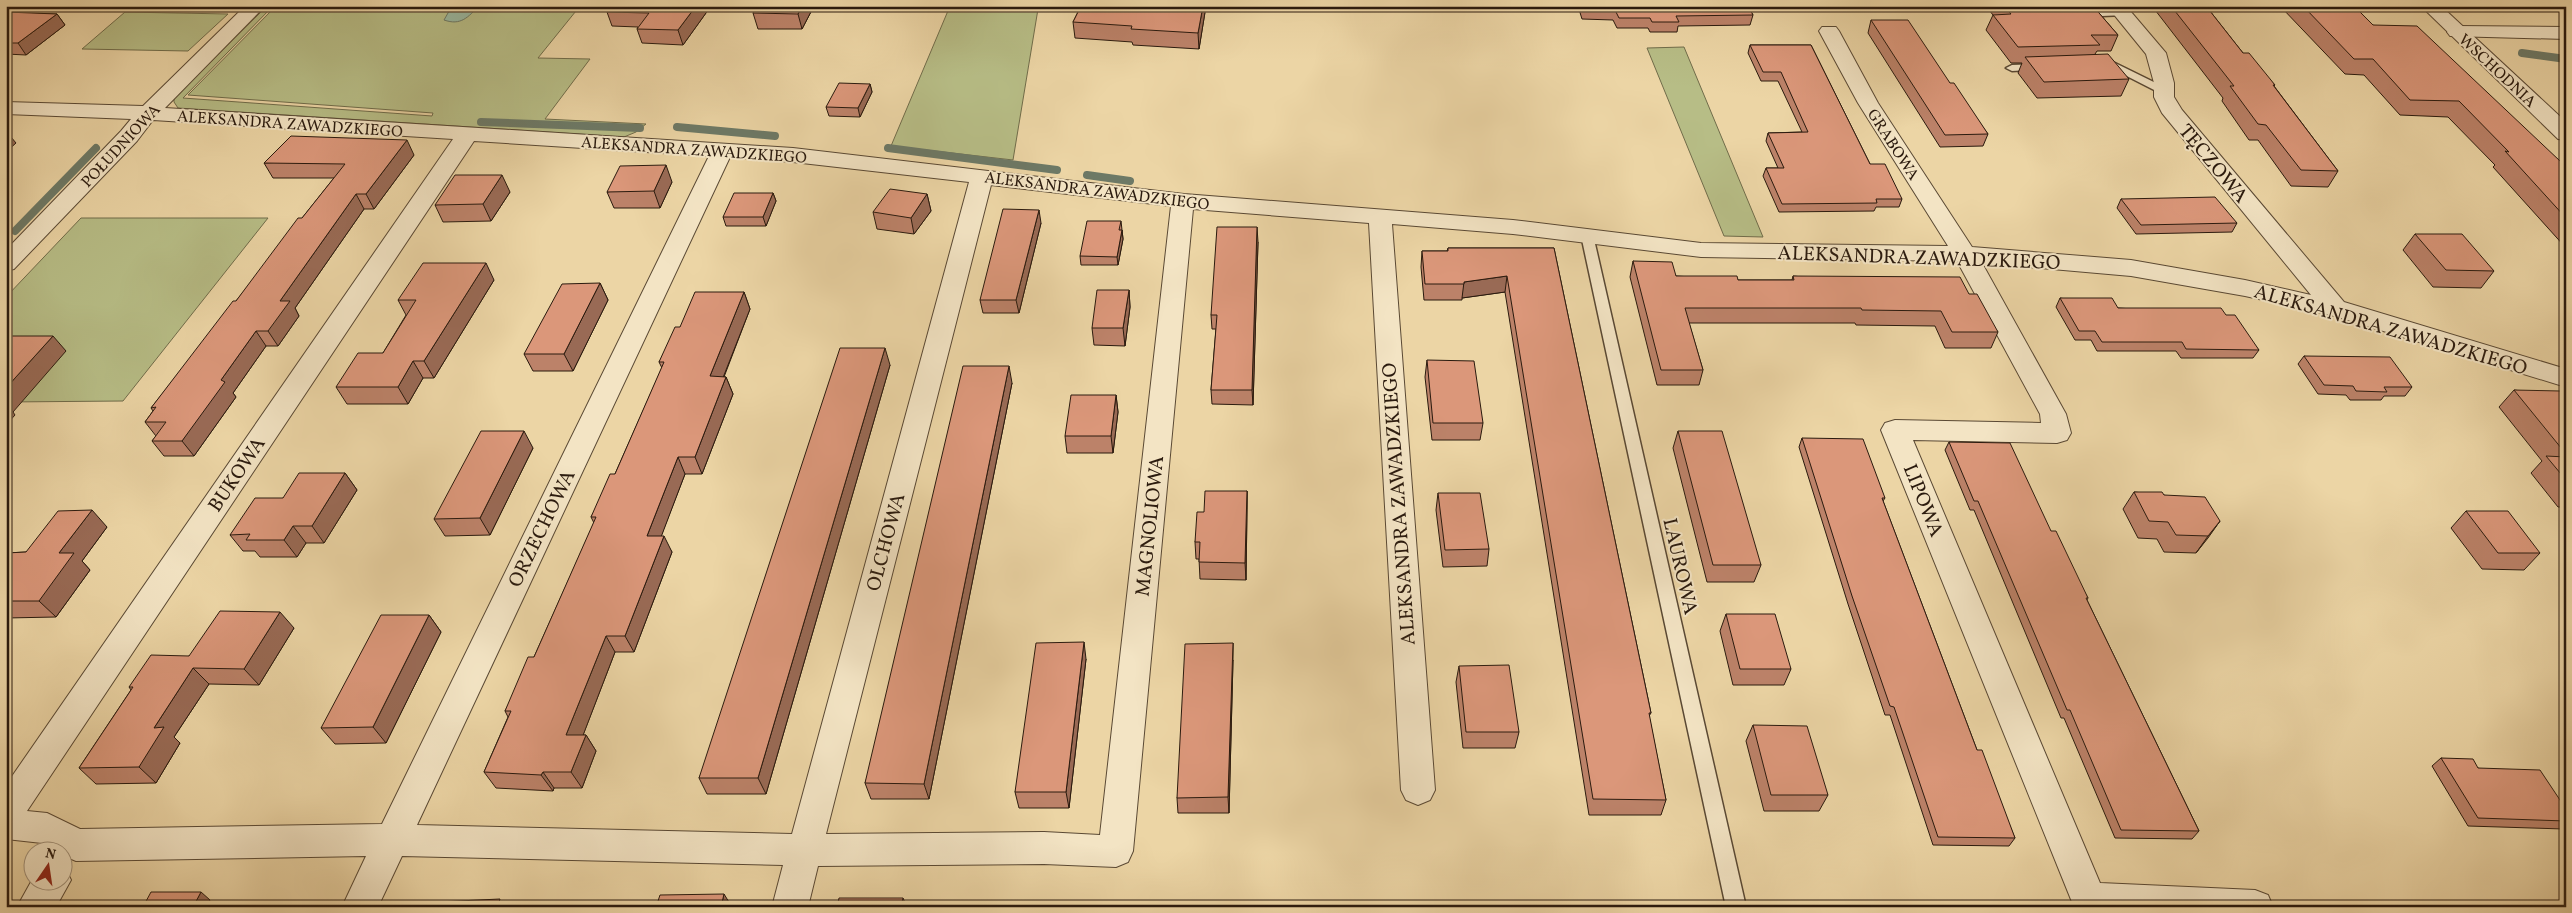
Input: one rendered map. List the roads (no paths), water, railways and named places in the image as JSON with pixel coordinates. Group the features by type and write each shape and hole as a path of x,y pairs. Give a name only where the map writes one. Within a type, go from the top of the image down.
{"street":[{"name":"POŁUDNIOWA","path":"6,264 148,113 256,6"},
{"name":"WSCHODNIA","path":"2430,6 2566,134"},
{"name":"TĘCZOWA","path":"2119,9 2156,54 2161,69 2164,97 2173,113 2335,308"},
{"name":"GRABOWA","path":"1829,31 1868,103 1965,254"},
{"path":"2458,32 2566,33"},
{"name":"ALEKSANDRA ZAWADZKIEGO","path":"6,108 148,113 723,150 864,162 1184,202 1586,235 1701,250 1965,254 2132,268 2245,288 2335,308 2566,378"},
{"name":"BUKOWA","path":"6,814 468,135"},
{"name":"ORZECHOWA","path":"360,907 723,150"},
{"name":"OLCHOWA","path":"790,907 982,177"},
{"name":"MAGNOLIOWA","path":"804,850 1044,848 1116,851 1181,211 1184,202"},
{"name":"ALEKSANDRA ZAWADZKIEGO","path":"1380,218 1418,790"},
{"name":"LIPOWA","path":"1965,254 2053,414 2057,433 1894,430 2090,903"},
{"path":"6,824 47,828 57,840"},
{"path":"72,855 391,840 639,844 804,850"},
{"path":"35,907 46,890"},
{"path":"2090,903 2255,907"}],"lane":[{"path":"2065,14 2119,9"},
{"path":"2086,66 2113,65 2164,91"},
{"path":"2012,68 2049,67"},
{"name":"LAUROWA","path":"1586,235 1736,907"}],"waterway":[{"path":"2522,53 2566,59"},
{"path":"481,122 640,128"},
{"path":"677,127 775,136"},
{"path":"15,231 96,148"},
{"path":"888,148 1057,170"},
{"path":"1087,175 1130,181"}]}
